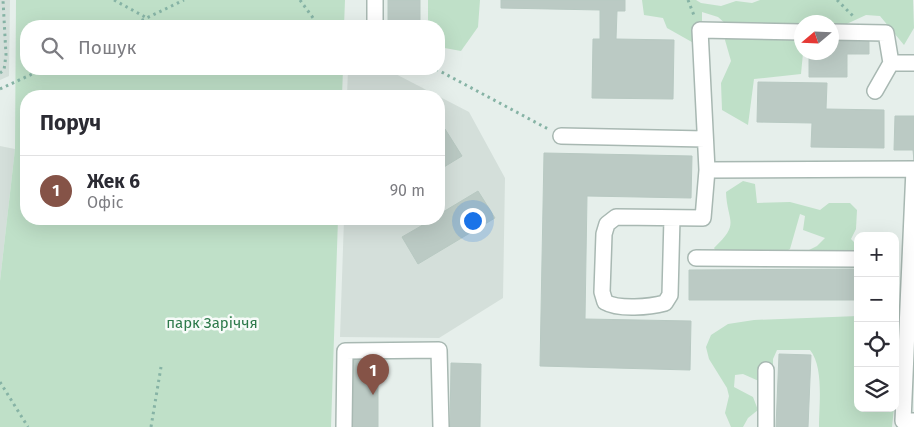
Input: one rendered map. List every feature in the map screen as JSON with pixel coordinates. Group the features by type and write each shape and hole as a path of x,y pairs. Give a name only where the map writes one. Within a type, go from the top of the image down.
{"lane":[{"path":"375,0 375,20"},
{"path":"672,218 670,295 665,303 655,306 613,306 605,302 602,292 604,234 607,224 616,217 702,218 707,170 700,30 794,32"},
{"path":"839,32 886,33 891,63 875,91"},
{"path":"891,63 914,63"},
{"path":"561,136 705,139"},
{"path":"707,170 914,169 902,259 907,423"},
{"path":"696,258 854,258"},
{"path":"344,427 345,351 440,350 441,427"},
{"path":"766,370 766,427"}],"path":[{"path":"0,73 4,70 6,55 3,0"},
{"path":"114,0 148,18"},
{"path":"144,20 184,0"},
{"path":"300,0 315,20"},
{"path":"445,74 561,136"},
{"path":"0,89 29,75"},
{"path":"151,427 161,367"},
{"path":"0,382 28,427"}],"shaded area":[{"path":"0,0 10,0 9,76 0,80"},
{"path":"348,75 398,75 426,90 347,90"},
{"path":"445,99 469,112 505,178 503,298 439,338 340,337 344,225 445,225"},
{"path":"0,146 15,149 0,281"}],"green space":[{"name":"парк Заріччя","path":"16,0 345,0 344,20 20,20 20,75 343,75 342,90 20,90 20,225 338,225 331,427 0,427 0,281 15,149"},
{"path":"428,0 480,0 478,27 461,51 445,48 445,20 428,20"},
{"path":"642,0 696,0 701,3 721,6 736,1 752,3 760,0 913,0 914,28 904,45 880,16 866,15 839,27 839,15 794,15 794,60 802,60 801,74 754,79 748,125 722,110 721,83 731,61 725,40 728,26 718,17 702,12 702,21 709,38 706,50 667,28 663,18 644,15"},
{"path":"743,181 755,184 757,203 790,202 820,210 829,203 850,203 857,210 856,229 851,239 854,242 854,266 831,267 804,263 801,254 817,246 825,238 803,230 805,216 800,214 790,249 768,261 726,265 714,248 722,240 730,227 726,192"},
{"path":"854,316 854,412 894,412 892,427 819,427 820,387 814,357 810,350 777,350 773,359 773,374 761,382 743,374 735,375 734,387 753,397 758,410 748,418 743,427 731,427 725,413 729,396 727,388 709,359 706,347 711,335 728,324 754,320"}],"building":[{"path":"388,0 420,0 420,20 388,20"},
{"path":"501,0 625,0 625,11 617,11 616,39 674,40 673,99 592,98 593,39 600,39 600,10 501,8"},
{"path":"839,36 869,36 869,54 847,54 847,77 809,77 809,60 839,60"},
{"path":"758,82 827,83 826,109 884,110 884,148 811,147 812,123 757,122"},
{"path":"895,116 914,116 914,161 913,150 894,150"},
{"path":"445,129 462,156 445,166"},
{"path":"544,153 692,156 691,198 587,196 585,319 691,321 690,370 540,366"},
{"path":"478,191 495,218 418,264 402,237 423,225 445,225 445,211"},
{"path":"854,269 854,300 689,300 689,270"},
{"path":"779,354 811,355 808,427 776,427"},
{"path":"350,357 378,358 378,427 350,427"},
{"path":"451,363 481,364 480,427 450,427"}],"place":[{"name":"Жек 6","path":"373,395"}]}
